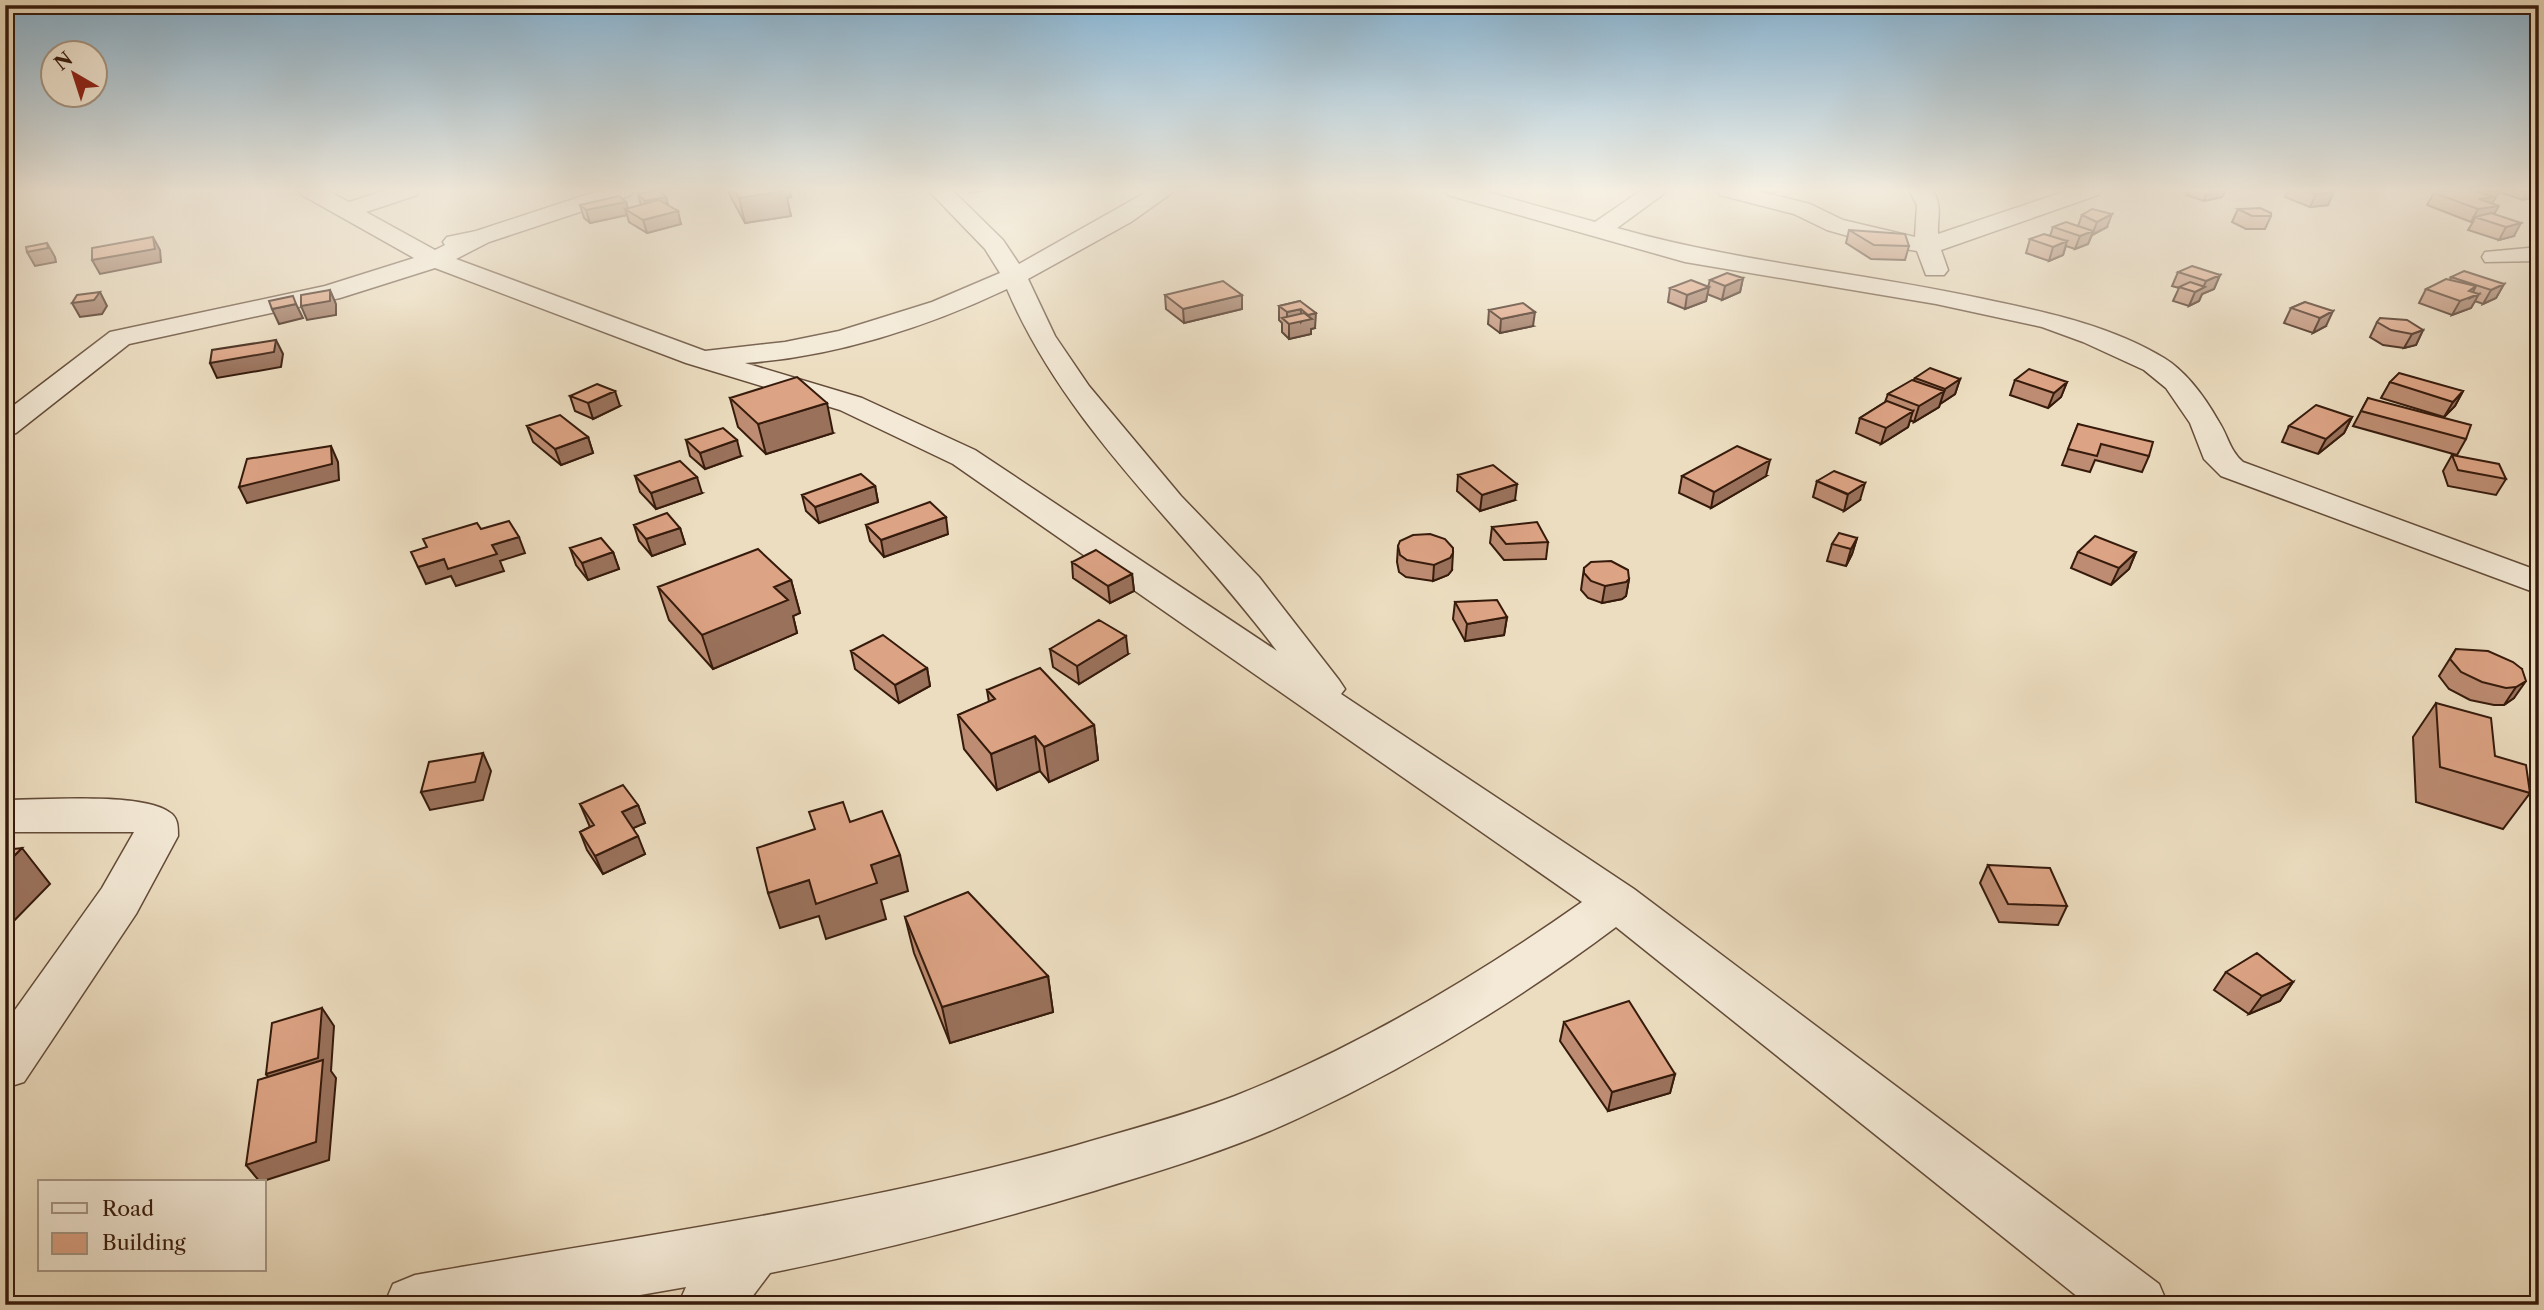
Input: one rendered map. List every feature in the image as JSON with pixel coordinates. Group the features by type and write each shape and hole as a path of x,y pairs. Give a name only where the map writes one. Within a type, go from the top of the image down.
{"street":[{"path":"418,251 696,358 851,404 964,457 1617,902 2137,1305"},
{"path":"5,427 120,338 331,293 433,251"},
{"path":"998,251 1014,275 1041,336 1078,392 1169,503 1246,585 1349,720"},
{"path":"696,358 792,349 832,341 966,299 1063,251"},
{"path":"1677,251 1752,269 1936,296 2050,321 2130,351 2154,364 2176,382 2205,423 2220,459 2232,469 2539,583"},
{"path":"1930,251 1935,269 1936,296"},
{"path":"2494,257 2539,254"},
{"path":"5,816 141,816 156,824 156,836 120,901 5,1066"},
{"path":"415,1305 549,1279 753,1247 922,1212 1036,1183 1166,1144 1277,1103 1395,1045 1574,934 1617,902"},
{"path":"709,1305 753,1247"}],"building":[{"path":"92,251 143,251 92,260"},
{"path":"2192,266 2220,275 2206,281 2178,272"},
{"path":"2464,271 2504,284 2491,290 2451,277"},
{"path":"1727,273 1743,278 1725,286 1710,280"},
{"path":"2446,279 2476,286 2469,291 2479,294 2460,301 2426,289"},
{"path":"1691,280 1709,287 1687,295 1670,288"},
{"path":"1223,281 1242,295 1183,309 1165,295"},
{"path":"2190,282 2205,287 2195,292 2179,287"},
{"path":"330,290 330,301 301,306 301,295"},
{"path":"100,292 94,300 72,303 77,295"},
{"path":"293,296 296,304 272,309 269,301"},
{"path":"1300,301 1316,313 1308,315 1301,309 1287,312 1279,306"},
{"path":"2305,302 2333,311 2320,318 2291,308"},
{"path":"1523,303 1535,312 1501,319 1489,310"},
{"path":"1304,313 1312,319 1289,324 1282,318"},
{"path":"2380,318 2407,320 2423,330 2412,334 2391,330 2377,322"},
{"path":"276,340 274,352 210,363 212,350"},
{"path":"1930,368 1960,379 1945,389 1915,378"},
{"path":"2029,369 2067,382 2054,393 2015,380"},
{"path":"2399,373 2463,391 2453,402 2390,382"},
{"path":"797,377 827,403 758,424 730,398"},
{"path":"1912,380 1944,391 1919,406 1888,394"},
{"path":"597,384 615,391 588,403 570,396"},
{"path":"2368,398 2471,425 2466,439 2361,411"},
{"path":"1887,401 1913,411 1886,428 1860,418"},
{"path":"2316,405 2352,417 2326,439 2289,426"},
{"path":"560,415 588,437 555,449 527,426"},
{"path":"2078,424 2153,442 2149,456 2101,444 2097,456 2068,449"},
{"path":"723,428 737,440 700,453 686,440"},
{"path":"331,446 332,464 239,487 247,459"},
{"path":"1737,446 1770,460 1714,492 1682,476"},
{"path":"2452,455 2499,464 2506,479 2458,470"},
{"path":"680,461 697,477 651,493 635,476"},
{"path":"1493,465 1517,484 1482,495 1458,475"},
{"path":"1834,471 1865,483 1848,494 1817,481"},
{"path":"861,474 875,486 815,507 802,495"},
{"path":"930,502 946,517 881,540 866,525"},
{"path":"667,513 680,528 646,539 634,525"},
{"path":"509,521 519,537 492,545 497,554 448,569 444,559 418,567 411,552 427,547 423,539 477,523 481,529"},
{"path":"1537,522 1548,542 1506,544 1492,527"},
{"path":"1839,533 1857,538 1851,549 1832,544"},
{"path":"1430,534 1445,539 1453,548 1450,558 1434,565 1407,560 1400,555 1400,541 1413,535"},
{"path":"2095,536 2136,552 2119,568 2078,552"},
{"path":"601,538 613,552 582,563 570,548"},
{"path":"758,549 791,580 774,587 788,600 702,635 658,587"},
{"path":"1096,550 1132,574 1108,586 1072,562"},
{"path":"1611,561 1628,570 1629,579 1626,582 1605,586 1591,581 1584,573 1584,568 1591,562"},
{"path":"1497,600 1507,617 1467,624 1455,602"},
{"path":"1099,620 1126,636 1077,666 1050,649"},
{"path":"883,635 927,668 895,685 851,651"},
{"path":"2456,649 2488,651 2513,662 2522,669 2526,681 2516,687 2506,688 2482,682 2461,672 2450,659"},
{"path":"1040,668 1094,725 1044,747 1035,736 991,754 958,715 995,699 987,690"},
{"path":"2436,703 2491,718 2495,756 2526,765 2530,793 2440,767"},
{"path":"483,753 475,782 421,792 429,762"},
{"path":"623,785 638,805 622,812 638,836 595,856 580,832 594,825 580,804"},
{"path":"843,802 850,822 882,811 900,855 871,865 877,883 816,904 809,880 768,893 757,848 815,829 809,812"},
{"path":"22,848 5,865 5,850"},
{"path":"1988,865 2050,868 2067,906 2008,904"},
{"path":"968,892 1048,976 942,1007 905,917"},
{"path":"2257,953 2293,982 2262,996 2226,972"},
{"path":"1629,1001 1675,1074 1612,1092 1564,1022"},
{"path":"322,1008 318,1058 266,1074 272,1023"},
{"path":"323,1060 316,1142 246,1165 258,1080"}]}
